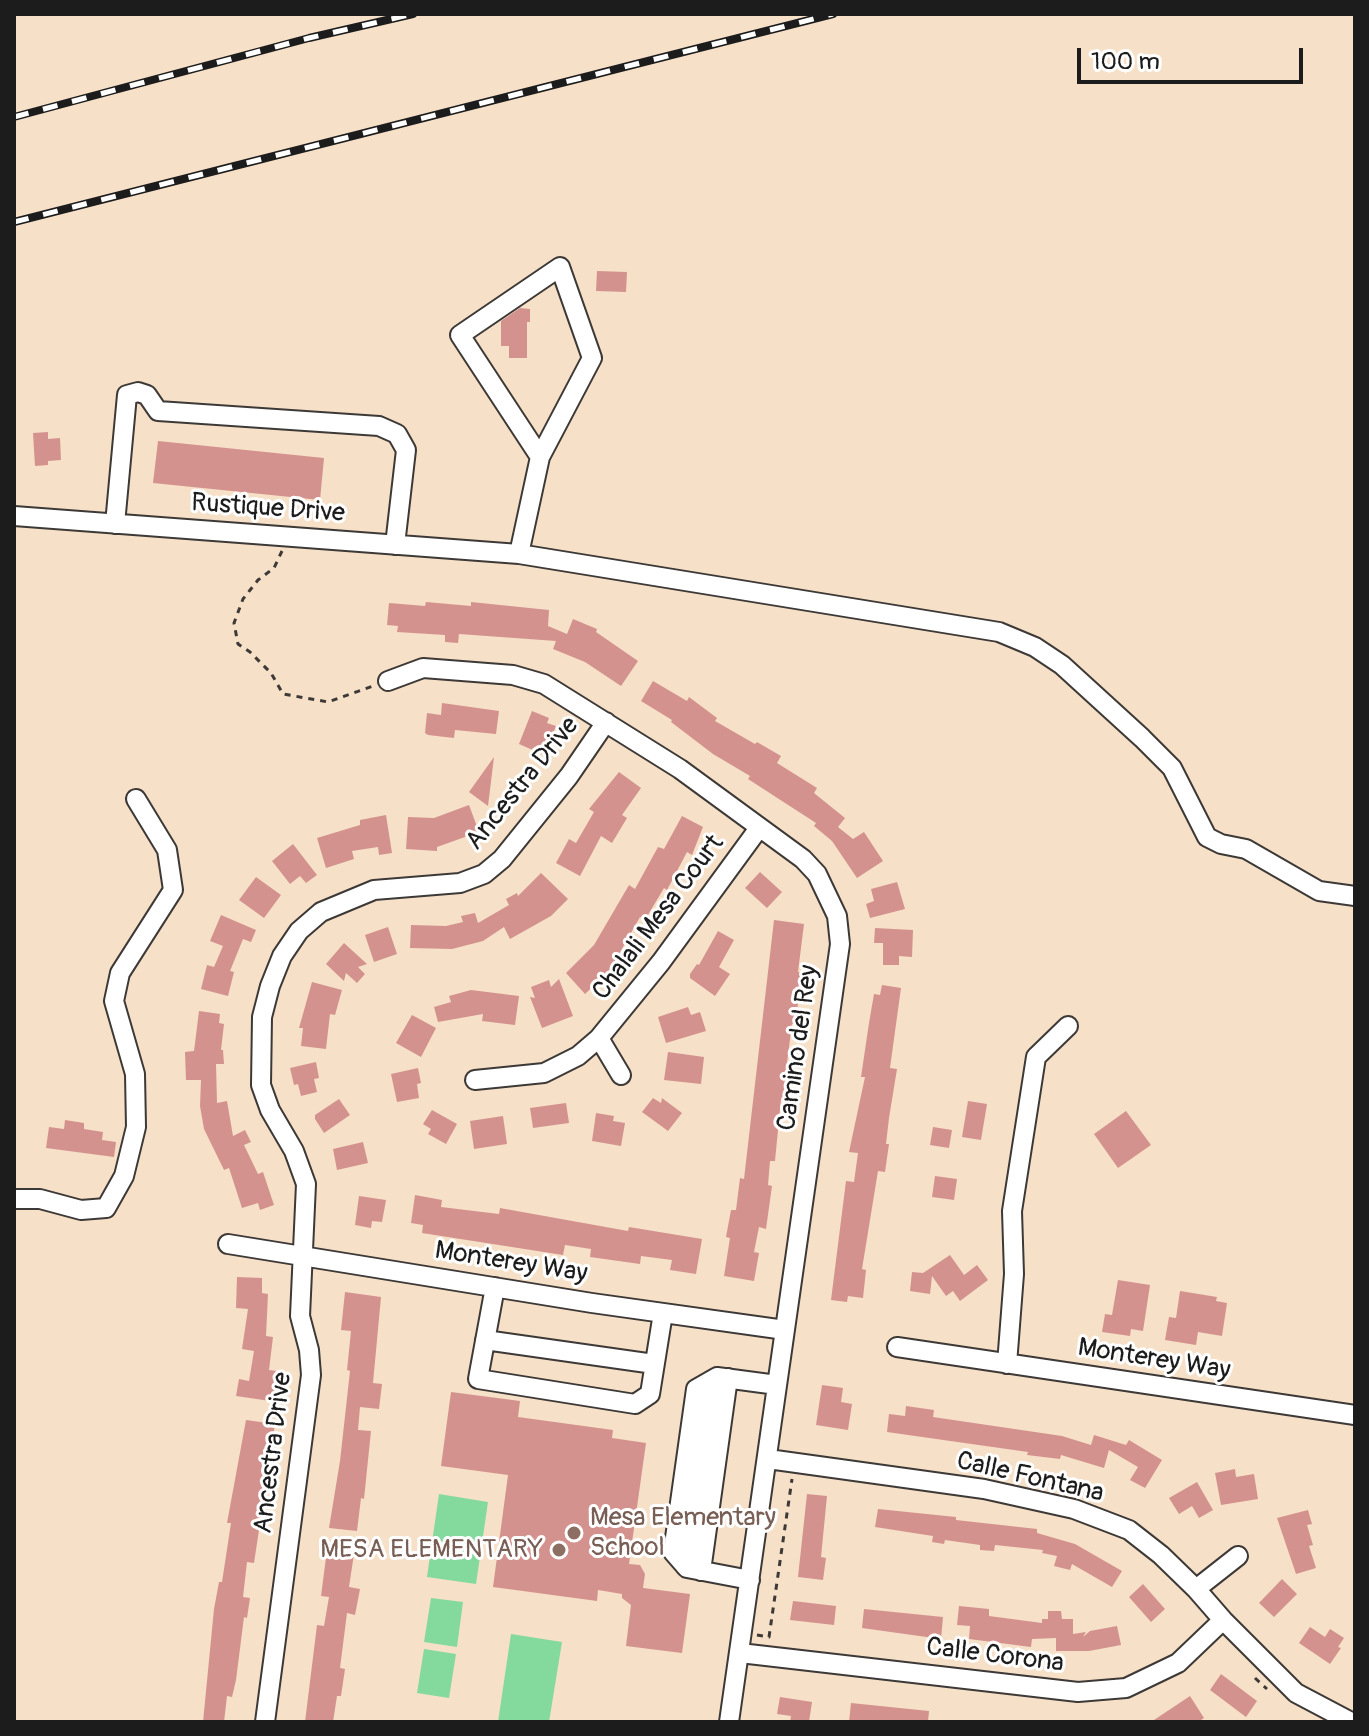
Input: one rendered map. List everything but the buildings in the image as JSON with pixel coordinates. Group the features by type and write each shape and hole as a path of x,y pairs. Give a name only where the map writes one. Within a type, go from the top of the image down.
{"street":[{"path":"519,554 540,457 592,358 560,267 460,335 540,457"},
{"path":"115,524 127,395 138,392 147,395 158,411 379,426 397,434 406,450 395,545"},
{"name":"Rustique Drive","path":"14,516 519,554 999,632 1035,647 1062,665 1104,701 1172,768 1207,837 1221,844 1246,849 1319,891 1355,896"},
{"name":"Camino del Rey","path":"388,681 423,668 513,675 544,684 680,769 803,859 817,874 837,916 840,944 729,1722"},
{"name":"Ancestra Drive","path":"265,1722 311,1375 309,1350 300,1316 306,1184 294,1151 270,1110 261,1085 262,1017 270,986 282,956 299,931 321,912 374,890 460,883 484,874 502,859 569,776 606,722"},
{"path":"14,1199 40,1199 81,1210 106,1208 124,1176 136,1127 135,1074 114,1001 120,973 173,890 167,850 136,799"},
{"name":"Chalali Mesa Court","path":"475,1080 544,1073 578,1056 599,1038 661,962 759,828"},
{"path":"1007,1364 1014,1274 1012,1211 1036,1057 1068,1026"},
{"name":"Chalali Mesa Court","path":"599,1038 621,1075"},
{"name":"Monterey Way","path":"228,1244 785,1330"},
{"path":"495,1287 478,1379 635,1404 650,1394 663,1313"},
{"path":"485,1340 654,1364"},
{"name":"Monterey Way","path":"897,1347 1355,1415"},
{"path":"750,1580 693,1568 673,1552 696,1389 720,1379 777,1385"},
{"path":"693,1568 720,1379"},
{"name":"Calle Fontana","path":"768,1459 984,1489 1074,1509 1129,1530 1196,1589 1296,1693 1351,1722"},
{"path":"1196,1589 1238,1556"},
{"name":"Calle Corona","path":"740,1653 1078,1692 1126,1688 1178,1663 1223,1620"}],"path":[{"path":"285,537 280,559 274,568 258,580 243,599 234,623 238,644 271,673 283,694 328,702 388,681"},
{"path":"743,1633 769,1637 792,1479"},
{"path":"1253,1675 1274,1693"}],"green space":[{"path":"439,1494 488,1502 476,1584 427,1577"},
{"path":"431,1598 463,1602 457,1647 424,1642"},
{"path":"511,1634 562,1642 549,1722 498,1722"},
{"path":"424,1649 456,1654 449,1698 417,1693"}],"railway":[{"path":"14,117 309,38 413,14"},
{"path":"14,222 833,14"}],"place":[{"name":"Mesa Elementary School","path":"574,1533"},
{"name":"MESA ELEMENTARY","path":"559,1550"}]}
